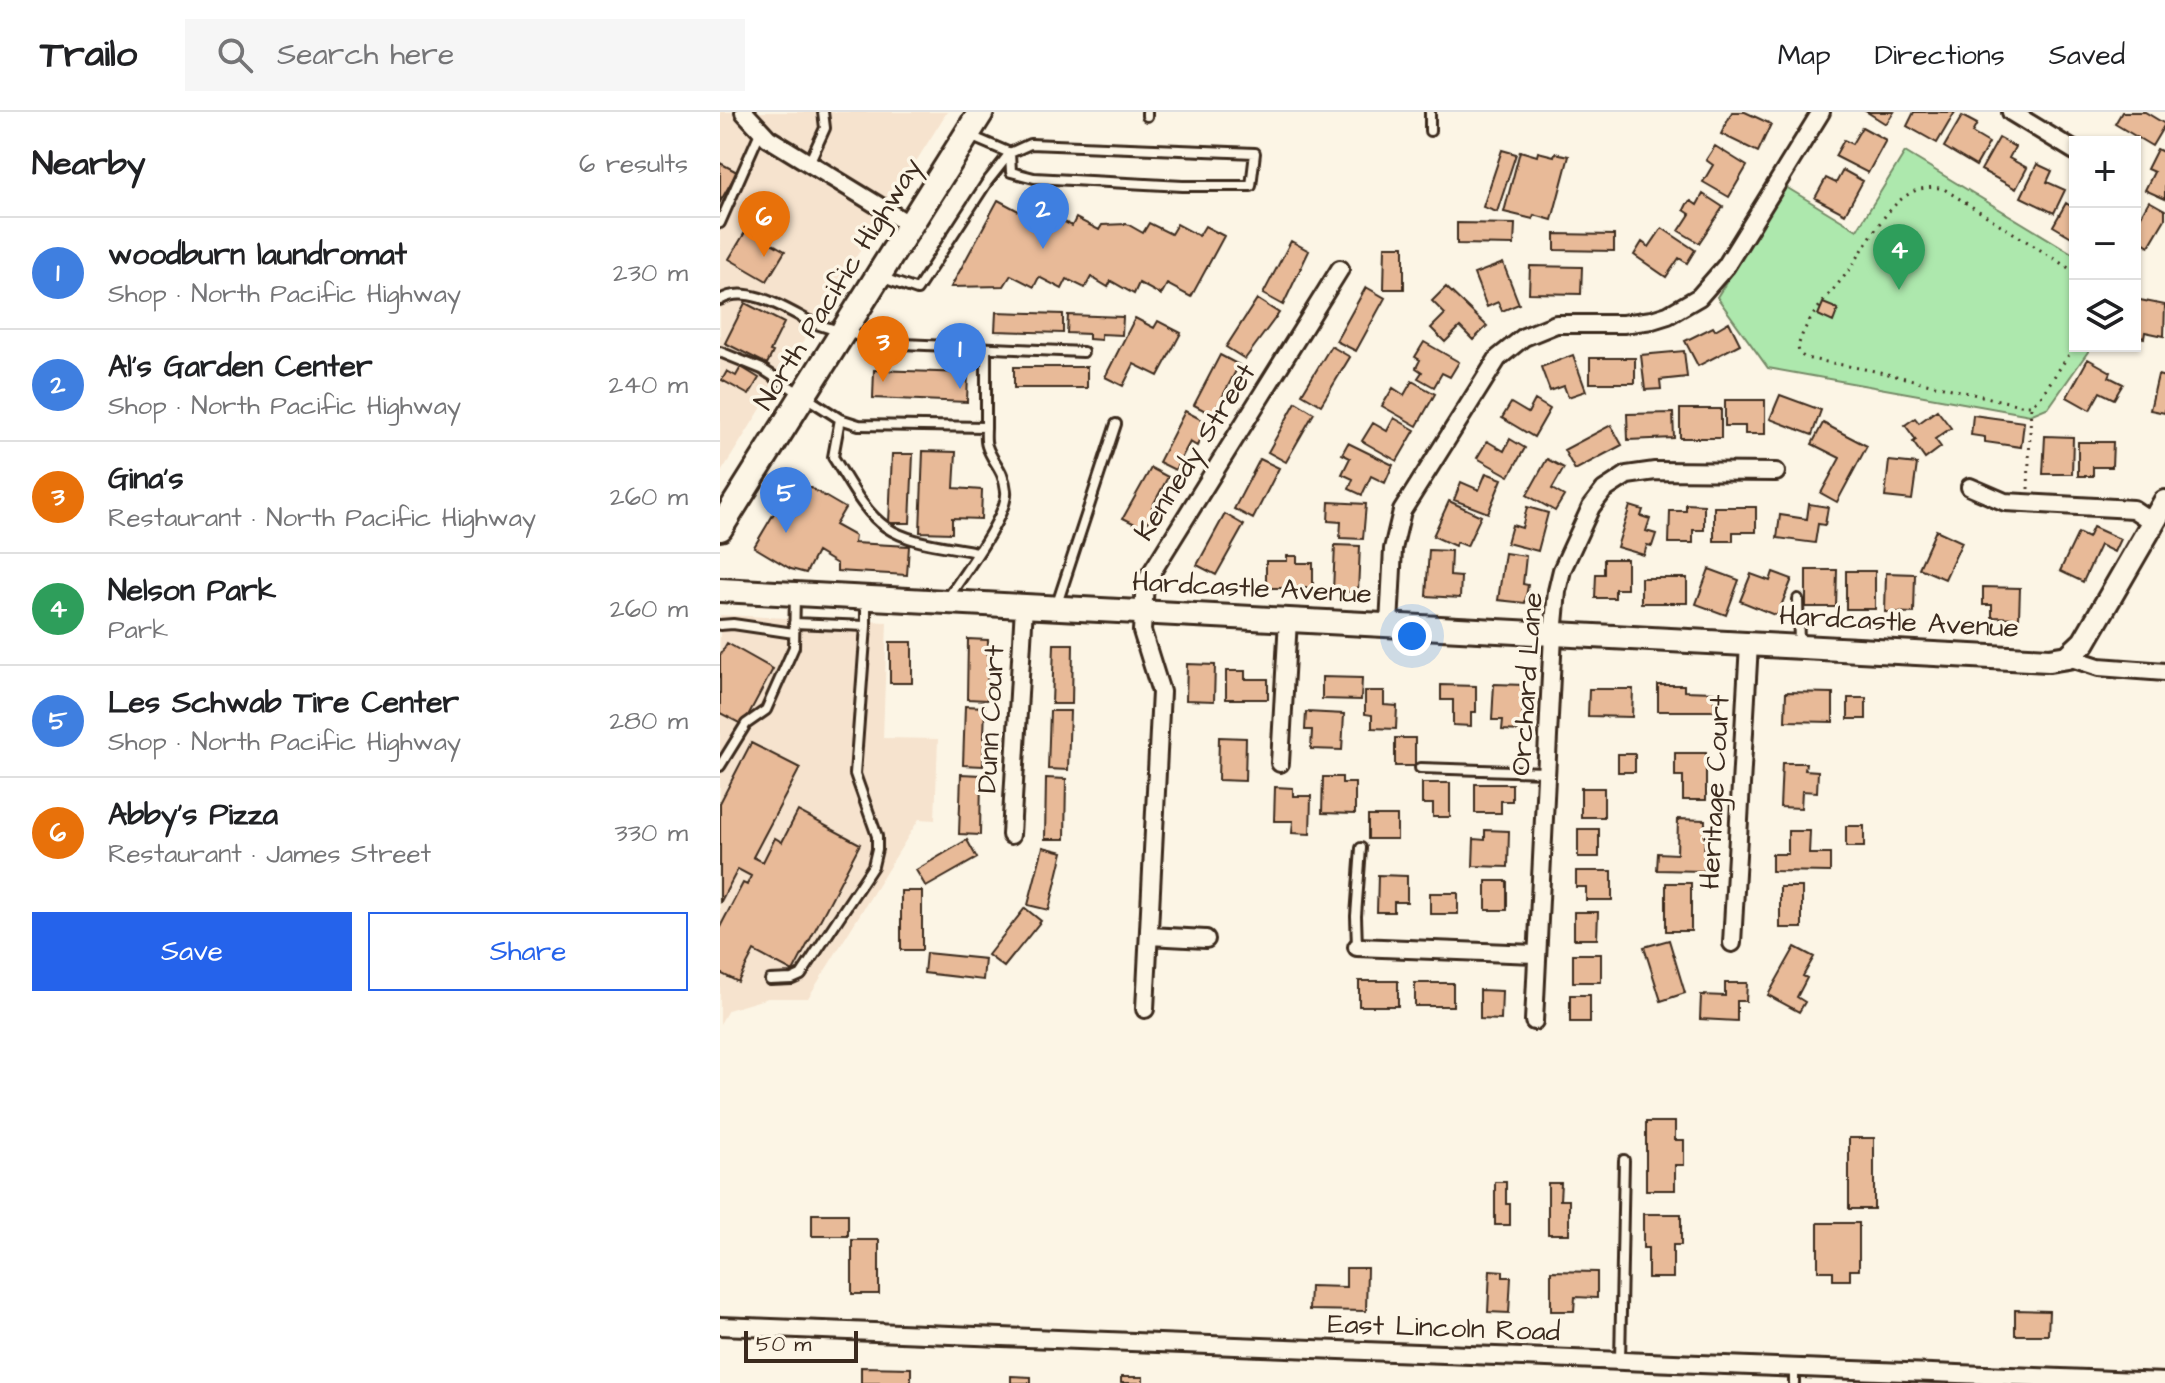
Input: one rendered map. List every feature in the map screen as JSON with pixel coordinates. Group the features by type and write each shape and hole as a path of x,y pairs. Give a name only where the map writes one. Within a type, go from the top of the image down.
{"main road":[{"name":"North Pacific Highway","path":"721,526 981,112"}],"street":[{"path":"744,112 768,138 910,225"},
{"path":"1389,625 1393,549 1402,511 1498,358 1524,337 1556,324 1623,324 1652,320 1668,315 1699,297 1726,266 1821,112"},
{"path":"2011,112 2069,147"},
{"name":"Kennedy Street","path":"1145,1009 1161,692 1142,631 1147,578 1340,269"},
{"name":"Orchard Lane","path":"1534,1021 1553,635 1562,570 1591,507 1604,490 1627,475 1655,471 1776,472"},
{"path":"1970,487 1998,500 2133,509 2154,523"},
{"path":"2068,657 2079,649 2091,633 2165,502"},
{"name":"Hardcastle Avenue","path":"720,590 2021,660 2068,657"},
{"name":"Dunn Court","path":"1011,835 1024,606"},
{"path":"1280,763 1288,619"},
{"name":"Heritage Court","path":"1732,943 1749,644"},
{"path":"2068,657 2099,667 2165,672"},
{"path":"1149,936 1206,939"},
{"path":"1357,947 1537,954"},
{"name":"East Lincoln Road","path":"720,1326 1620,1362 1794,1376 2165,1382"}],"lane":[{"path":"809,164 825,128 823,112"},
{"path":"1430,112 1430,131"},
{"path":"720,223 761,130"},
{"path":"967,135 1010,153"},
{"path":"878,276 917,290 987,182 1010,153 1030,144 1255,153 1251,186 1183,186 1034,178 1011,172 1010,153"},
{"path":"720,300 726,296 754,296 782,305 811,322 870,341 1083,352"},
{"path":"945,602 1006,503 1002,470 987,446 986,348"},
{"path":"720,352 762,369 840,419 859,425 986,427"},
{"path":"840,419 833,457 860,499 885,527 907,536 977,552"},
{"path":"1055,608 1116,424"},
{"path":"720,766 746,724 766,710 794,647 795,594"},
{"path":"770,980 782,981 801,975 873,866 877,836 855,774 866,598"},
{"path":"1798,599 1799,647"},
{"path":"720,625 794,628 866,626"},
{"path":"1420,768 1547,772"},
{"path":"1357,947 1361,848"},
{"path":"1620,1362 1624,1160"}],"path":[{"path":"2069,268 1944,189 1925,188 1906,197 1885,214 1854,264 1820,305 1800,341 1799,353 1805,358 2031,405 2041,396 2071,352"},
{"path":"2027,503 2031,405"}],"shaded area":[{"path":"720,112 947,112 720,474"},
{"path":"720,615 887,622 883,738 938,739 935,820 919,819 808,998 768,998 728,1010 720,1024"}],"green space":[{"path":"1905,152 2069,251 2069,352 2088,352 2049,407 2030,415 1768,368 1717,297 1786,187 1857,230"}],"building":[{"path":"1732,112 1745,112 1771,124 1758,152 1721,134"},
{"path":"1867,112 1894,112 1886,124"},
{"path":"1914,112 1955,112 1937,143 1907,126"},
{"path":"2122,112 2145,112 2165,124 2152,146 2141,139 2141,136 2135,136 2115,124"},
{"path":"1962,116 1977,124 1972,133 1989,143 1976,166 1944,147"},
{"path":"1862,127 1886,140 1868,173 1835,156 1844,140 1852,144"},
{"path":"1999,138 2015,147 2009,158 2027,168 2016,189 1981,170"},
{"path":"1715,146 1747,166 1729,197 1703,182 1713,165 1706,160"},
{"path":"2157,149 2165,153 2165,199 2145,190 2154,172 2147,169"},
{"path":"1502,150 1516,154 1497,212 1483,207"},
{"path":"1520,151 1537,156 1538,152 1569,156 1552,220 1504,212"},
{"path":"720,163 737,172 720,202"},
{"path":"2037,164 2052,171 2047,182 2065,190 2054,213 2021,197"},
{"path":"1843,170 1863,181 1845,214 1815,198 1826,178 1836,183"},
{"path":"1703,194 1723,207 1699,243 1679,231 1690,214 1684,210 1687,204 1691,201 1697,205"},
{"path":"998,200 1026,215 1034,206 1072,226 1076,218 1099,230 1102,225 1127,224 1143,233 1149,223 1171,234 1177,224 1199,236 1205,226 1224,236 1191,297 1167,284 1161,295 1139,283 1134,294 1111,281 1108,287 1091,277 1085,288 1067,279 1062,289 1039,277 1034,287 1011,275 1004,286 951,287"},
{"path":"2149,201 2165,210 2165,219 2149,246 2141,241 2141,215"},
{"path":"2066,203 2069,205 2069,235 2053,226"},
{"path":"1457,223 1515,224 1514,245 1457,244"},
{"path":"1662,228 1695,250 1687,263 1679,258 1666,277 1634,255 1642,242 1649,247"},
{"path":"747,229 785,251 767,281 729,259"},
{"path":"1555,234 1614,235 1614,251 1555,250"},
{"path":"1291,241 1309,251 1283,305 1263,294"},
{"path":"1385,246 1404,246 1404,289 1384,289"},
{"path":"1503,263 1519,304 1502,311 1498,302 1487,307 1474,274"},
{"path":"1530,266 1582,267 1581,294 1529,293"},
{"path":"1366,287 1385,298 1356,351 1336,341"},
{"path":"1446,287 1487,326 1473,340 1460,327 1445,342 1431,328 1445,314 1432,301"},
{"path":"1257,299 1279,313 1245,359 1226,347"},
{"path":"2141,300 2165,305 2164,336 2145,332 2144,338 2141,337"},
{"path":"745,303 784,323 767,364 725,343"},
{"path":"1823,303 1838,309 1833,322 1818,315"},
{"path":"996,312 1063,314 1063,333 995,331"},
{"path":"1068,315 1123,317 1122,335 1101,334 1101,340 1089,339 1089,334 1067,333"},
{"path":"1135,318 1154,328 1158,321 1181,333 1158,376 1134,364 1123,386 1105,377"},
{"path":"1729,322 1740,344 1698,366 1685,341"},
{"path":"1424,342 1459,362 1450,377 1442,373 1434,387 1418,378 1422,372 1416,368 1420,360 1415,357"},
{"path":"1331,346 1350,357 1321,405 1302,394"},
{"path":"1684,351 1687,377 1660,380 1661,389 1645,390 1641,355"},
{"path":"1220,355 1239,365 1213,415 1194,405"},
{"path":"1573,355 1586,391 1568,397 1564,386 1550,391 1541,367"},
{"path":"1590,358 1635,358 1635,383 1590,383"},
{"path":"2088,359 2111,372 2109,377 2123,384 2114,399 2100,392 2090,410 2067,397"},
{"path":"741,367 759,378 749,395 722,380 727,371 736,376"},
{"path":"1014,367 1087,367 1087,388 1014,388"},
{"path":"874,370 968,373 967,402 873,398"},
{"path":"2158,375 2165,377 2165,413 2150,410"},
{"path":"1412,381 1435,394 1417,426 1382,406 1393,388 1404,395"},
{"path":"1780,395 1821,410 1812,435 1770,419"},
{"path":"1535,400 1550,409 1534,437 1502,418 1511,403 1528,413"},
{"path":"1725,400 1765,400 1765,434 1745,434 1745,426 1725,426"},
{"path":"1296,402 1314,413 1286,462 1268,452"},
{"path":"1680,409 1721,409 1721,438 1680,438"},
{"path":"1937,410 1951,428 1935,439 1941,447 1925,459 1905,425 1915,418 1919,423"},
{"path":"1185,411 1206,422 1197,446 1190,442 1175,470 1159,462"},
{"path":"1673,413 1674,438 1628,440 1627,414"},
{"path":"1973,415 2024,422 2021,447 1985,442 1985,437 1971,435"},
{"path":"1394,418 1415,430 1397,461 1362,441 1373,423 1387,431"},
{"path":"1823,423 1867,446 1837,502 1821,493 1840,458 1812,444"},
{"path":"1611,425 1622,445 1575,470 1564,450"},
{"path":"2045,436 2073,437 2072,474 2043,474"},
{"path":"1510,439 1525,448 1509,476 1477,458 1487,441 1504,451"},
{"path":"2078,442 2113,442 2112,467 2093,467 2093,476 2078,476"},
{"path":"1348,443 1393,465 1385,483 1371,476 1362,495 1349,489 1353,479 1342,474 1350,458 1342,454"},
{"path":"923,451 956,452 954,488 982,490 981,519 952,518 952,533 920,532"},
{"path":"892,454 913,454 910,523 889,523"},
{"path":"1260,459 1279,468 1253,519 1234,509"},
{"path":"1547,459 1564,468 1552,489 1564,496 1555,511 1527,495"},
{"path":"1889,461 1917,464 1912,500 1885,497"},
{"path":"1151,468 1168,477 1152,507 1156,508 1148,522 1143,519 1139,526 1123,518"},
{"path":"1486,473 1502,479 1488,513 1454,500 1461,482 1479,490"},
{"path":"809,487 845,508 835,525 855,536 854,543 909,546 907,575 837,571 837,564 817,552 806,573 791,569 754,547 786,493 801,501"},
{"path":"1449,501 1481,516 1467,546 1457,542 1455,546 1433,536"},
{"path":"1329,502 1366,504 1363,539 1340,538 1341,522 1328,521"},
{"path":"1686,504 1704,505 1704,530 1693,530 1693,543 1669,543 1670,511 1686,511"},
{"path":"1809,504 1828,507 1825,525 1818,524 1815,543 1777,538 1780,515 1807,519"},
{"path":"1630,506 1643,510 1641,516 1650,519 1646,531 1656,534 1652,546 1647,545 1644,555 1617,547"},
{"path":"1527,507 1548,513 1538,551 1507,543 1512,525 1522,528"},
{"path":"1714,507 1756,507 1756,532 1733,532 1733,541 1714,541"},
{"path":"1225,514 1244,525 1216,575 1197,565"},
{"path":"2093,527 2120,539 2114,552 2100,545 2083,582 2060,571 2078,533 2088,538"},
{"path":"1936,530 1962,542 1945,579 1919,568"},
{"path":"1335,545 1360,546 1358,592 1333,591"},
{"path":"1429,550 1451,551 1450,576 1461,577 1460,598 1426,596"},
{"path":"1505,553 1526,556 1523,584 1528,585 1525,603 1498,600"},
{"path":"1287,556 1297,556 1297,563 1313,563 1313,588 1266,588 1266,561 1287,561"},
{"path":"1604,559 1627,559 1627,589 1615,589 1615,598 1595,598 1596,574 1604,574"},
{"path":"1709,569 1739,580 1726,615 1696,604"},
{"path":"1806,570 1837,570 1836,607 1806,607"},
{"path":"1846,571 1875,571 1875,609 1846,609"},
{"path":"1773,572 1792,579 1777,616 1740,601 1751,574 1770,581"},
{"path":"1886,573 1915,574 1914,613 1885,612"},
{"path":"1641,578 1687,578 1687,603 1641,603"},
{"path":"1983,587 2020,588 2019,618 1992,617 1992,605 1983,605"},
{"path":"968,639 988,640 987,700 967,699"},
{"path":"890,642 912,642 912,683 890,683"},
{"path":"727,643 773,669 743,725 720,713 720,655"},
{"path":"1054,644 1073,644 1072,704 1052,704"},
{"path":"1187,664 1215,665 1214,701 1186,700"},
{"path":"1226,671 1245,671 1245,679 1268,679 1268,699 1226,699"},
{"path":"1322,677 1362,678 1361,700 1322,699"},
{"path":"1494,684 1524,685 1522,731 1502,730 1503,720 1492,720"},
{"path":"1441,685 1476,686 1476,712 1471,712 1471,726 1453,725 1453,700 1441,700"},
{"path":"1658,685 1684,685 1684,691 1714,692 1714,711 1658,711"},
{"path":"1589,689 1633,689 1632,717 1588,716"},
{"path":"1365,691 1384,691 1384,705 1397,706 1396,729 1372,728 1372,715 1365,714"},
{"path":"1786,692 1833,693 1833,722 1785,721"},
{"path":"1848,698 1866,698 1866,719 1848,719"},
{"path":"965,706 985,707 983,766 963,765"},
{"path":"1050,711 1070,711 1068,770 1048,769"},
{"path":"1306,712 1344,714 1342,750 1311,749 1312,730 1305,730"},
{"path":"1219,737 1246,738 1245,781 1218,780"},
{"path":"1395,738 1415,738 1415,766 1395,766"},
{"path":"751,743 800,768 753,857 763,862 775,838 782,842 798,811 860,844 793,972 754,951 738,982 720,973 720,927 743,883 747,885 751,876 738,869 720,903 720,803"},
{"path":"1675,753 1706,753 1706,800 1683,800 1683,776 1675,776"},
{"path":"1618,754 1635,754 1635,772 1618,772"},
{"path":"1782,763 1806,763 1805,770 1818,771 1817,792 1802,791 1801,808 1780,807"},
{"path":"961,774 981,775 980,835 959,834"},
{"path":"1323,777 1342,777 1342,783 1355,783 1355,814 1322,813"},
{"path":"1046,778 1066,779 1065,839 1045,839"},
{"path":"1422,783 1450,783 1450,817 1433,817 1433,804 1422,804"},
{"path":"1475,784 1512,784 1512,801 1501,801 1501,813 1475,813"},
{"path":"1275,787 1293,788 1293,796 1311,796 1310,834 1292,833 1293,821 1274,821"},
{"path":"1581,788 1604,788 1604,817 1581,817"},
{"path":"1368,816 1397,816 1397,839 1368,839"},
{"path":"1678,819 1705,820 1704,871 1657,870 1658,853 1677,854"},
{"path":"1846,826 1864,826 1864,847 1846,847"},
{"path":"1578,829 1599,829 1599,857 1578,857"},
{"path":"1485,830 1509,831 1508,867 1473,866 1474,839 1485,840"},
{"path":"1788,831 1810,831 1809,854 1830,854 1830,872 1772,871 1772,854 1788,854"},
{"path":"967,840 977,858 926,887 916,870"},
{"path":"1043,847 1063,852 1049,910 1028,905"},
{"path":"1576,871 1612,871 1612,900 1586,900 1586,887 1576,887"},
{"path":"1378,875 1407,876 1407,902 1394,902 1394,912 1377,912"},
{"path":"1486,881 1507,881 1507,910 1486,910"},
{"path":"1666,883 1691,883 1691,931 1666,931"},
{"path":"1780,887 1802,887 1802,928 1780,928"},
{"path":"901,891 922,891 922,950 901,950"},
{"path":"1430,893 1458,893 1458,914 1430,914"},
{"path":"1025,908 1041,921 1004,967 988,955"},
{"path":"1574,912 1598,912 1597,939 1574,939"},
{"path":"1669,940 1685,993 1661,1001 1644,947"},
{"path":"1795,947 1814,957 1803,976 1807,978 1797,997 1805,1002 1799,1012 1768,995"},
{"path":"926,953 985,959 983,980 924,973"},
{"path":"1573,954 1601,954 1601,982 1573,982"},
{"path":"1359,981 1398,981 1398,1006 1359,1006"},
{"path":"1415,983 1453,983 1453,1006 1415,1006"},
{"path":"1725,983 1747,983 1746,1001 1737,1001 1737,1021 1700,1019 1701,995 1725,996"},
{"path":"1480,990 1502,991 1501,1020 1480,1019"},
{"path":"1570,995 1590,995 1590,1022 1570,1022"},
{"path":"1646,1122 1675,1122 1675,1140 1684,1140 1684,1165 1675,1165 1675,1190 1646,1190"},
{"path":"1849,1138 1874,1138 1874,1209 1849,1209"},
{"path":"1495,1182 1506,1182 1510,1225 1495,1225"},
{"path":"1548,1183 1561,1183 1560,1200 1569,1200 1569,1234 1548,1234"},
{"path":"812,1214 848,1214 848,1236 812,1236"},
{"path":"1643,1214 1681,1214 1681,1245 1673,1245 1673,1278 1648,1278 1648,1248 1643,1248"},
{"path":"1818,1223 1859,1223 1859,1270 1850,1270 1850,1280 1833,1280 1833,1271 1818,1271"},
{"path":"852,1240 879,1240 879,1294 852,1294"},
{"path":"1346,1268 1367,1268 1366,1311 1309,1310 1310,1286 1346,1287"},
{"path":"1490,1270 1503,1271 1503,1277 1511,1277 1509,1313 1488,1312"},
{"path":"1551,1271 1597,1272 1597,1298 1575,1297 1574,1311 1551,1311"},
{"path":"2015,1310 2049,1311 2048,1335 2015,1335"},
{"path":"861,1367 911,1368 911,1383 861,1383"},
{"path":"1011,1376 1031,1377 1031,1383 1011,1383"},
{"path":"1121,1377 1143,1377 1143,1383 1121,1383"}],"place":[{"name":"Al's Garden Center","path":"1043,249"},
{"name":"Abby's Pizza","path":"764,257"},
{"name":"Nelson Park","path":"1899,290"},
{"name":"Gina's","path":"883,382"},
{"name":"woodburn laundromat","path":"960,389"},
{"name":"Les Schwab Tire Center","path":"786,533"}]}
